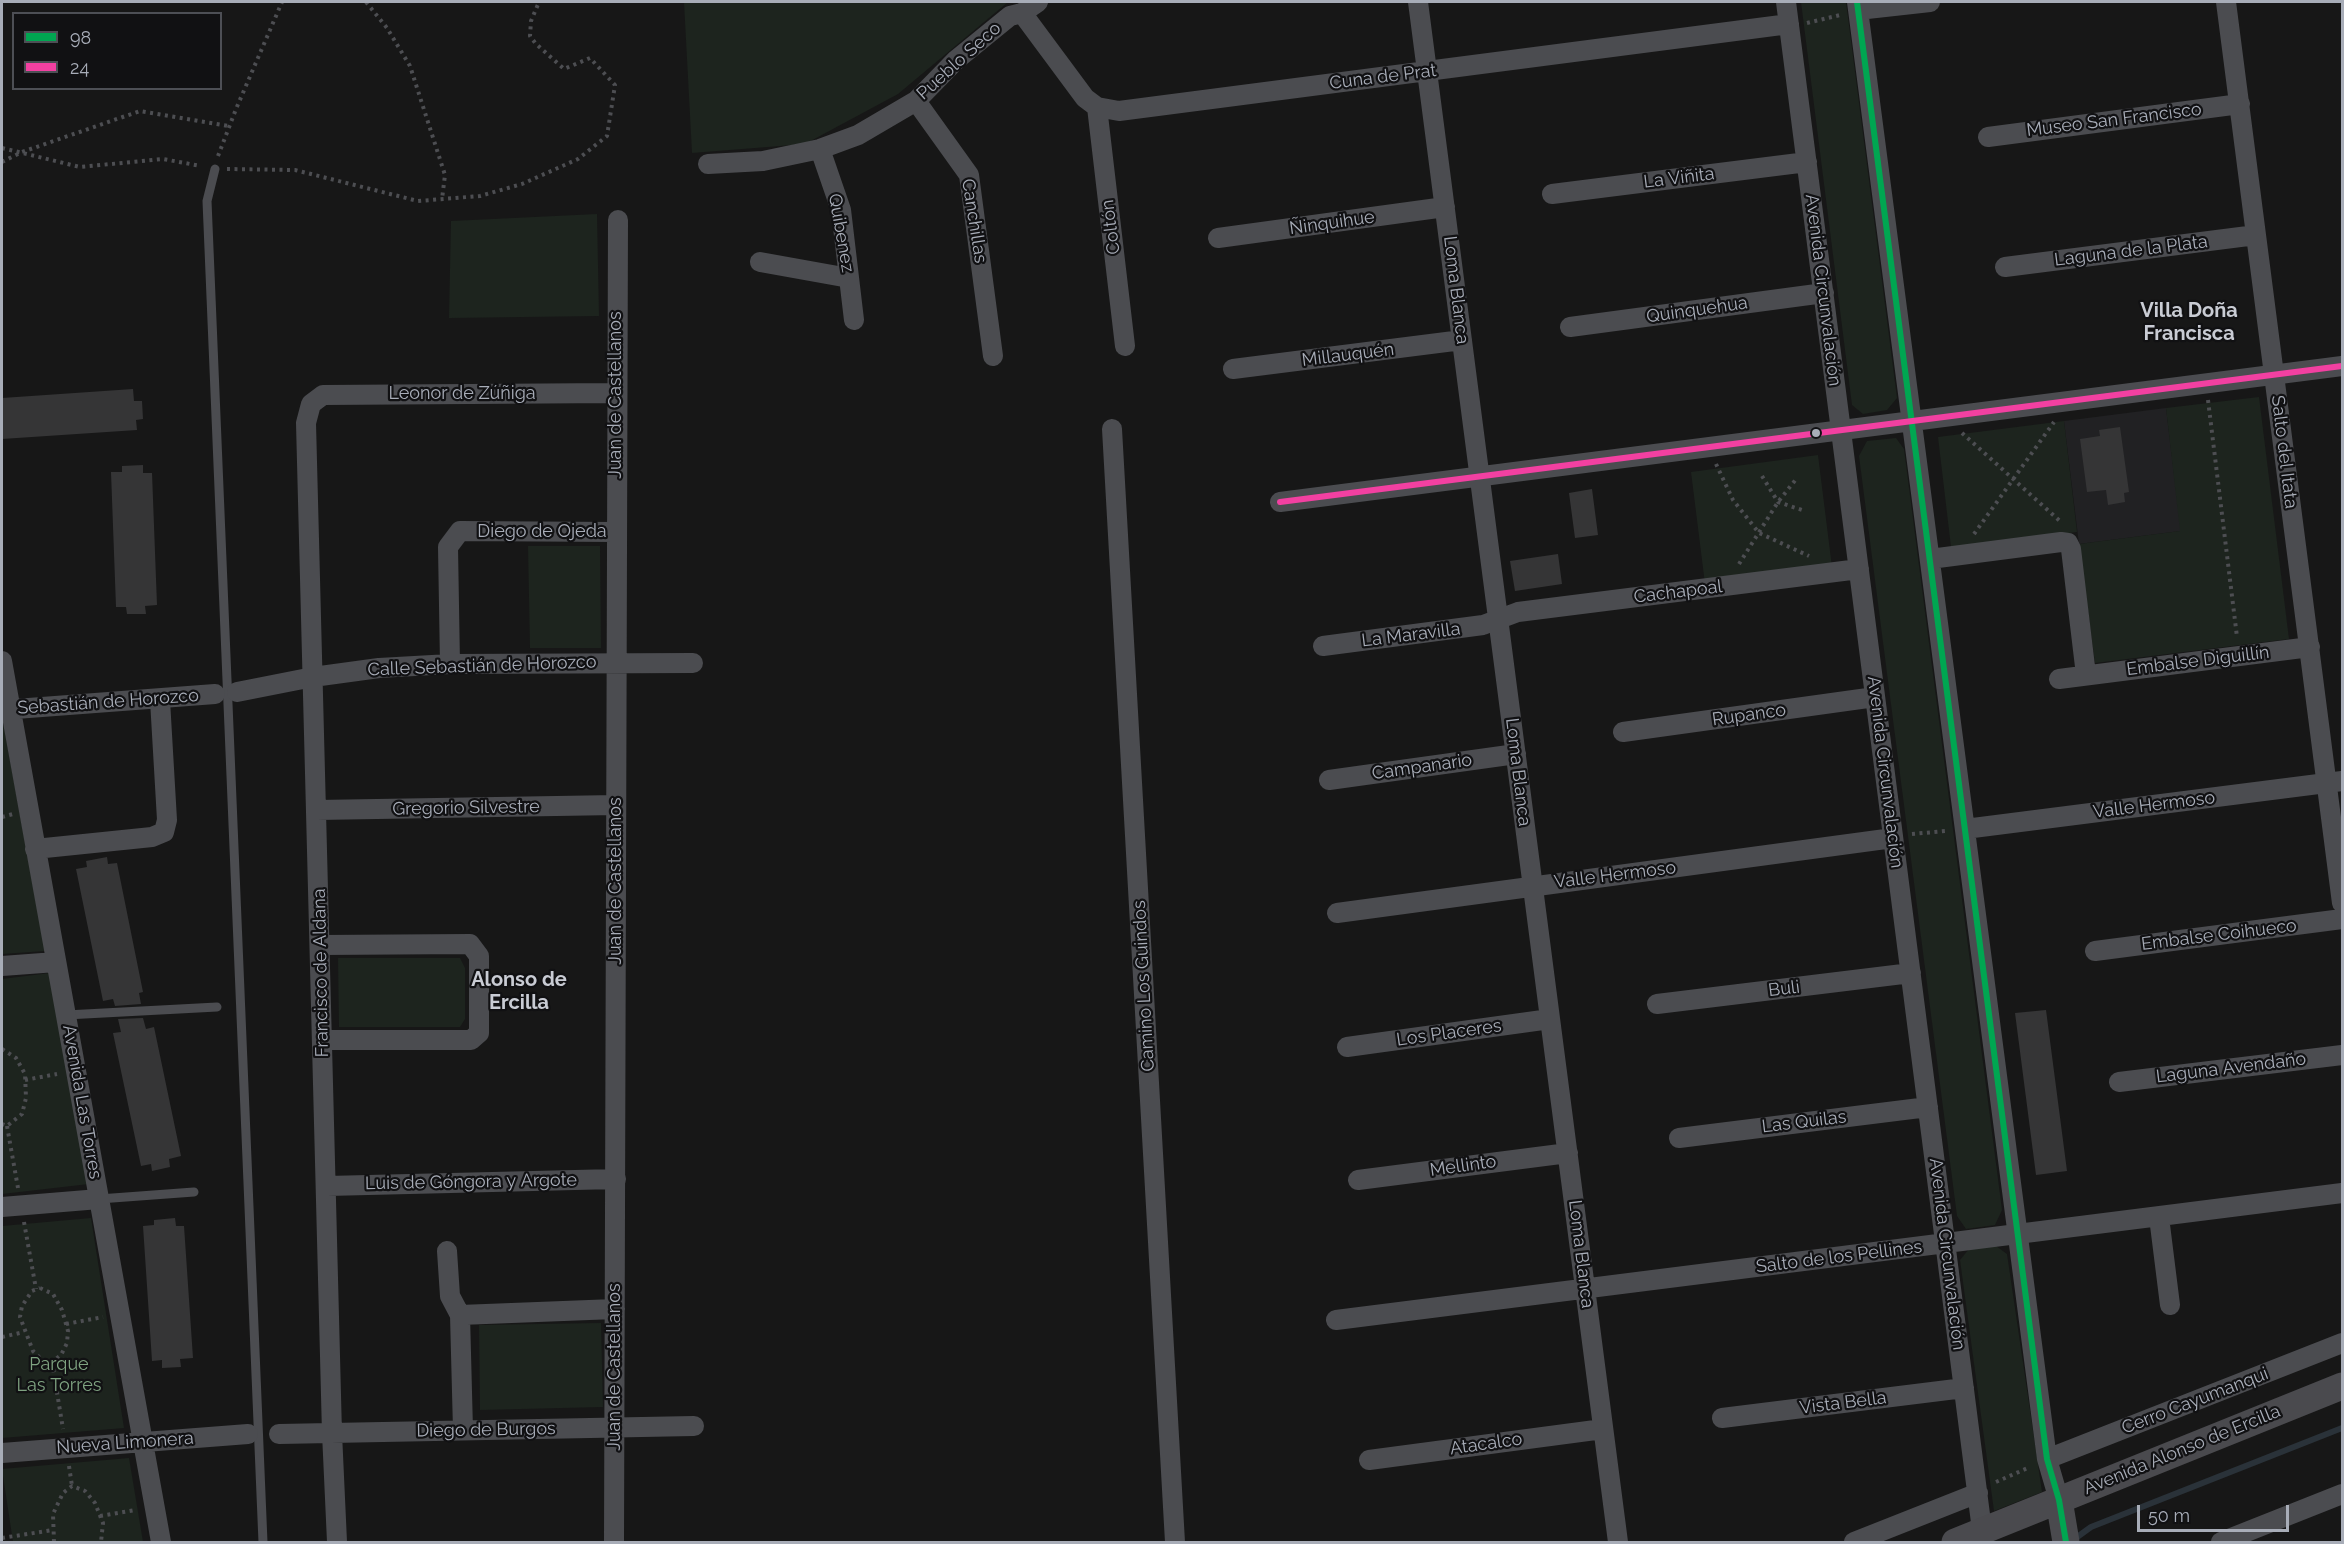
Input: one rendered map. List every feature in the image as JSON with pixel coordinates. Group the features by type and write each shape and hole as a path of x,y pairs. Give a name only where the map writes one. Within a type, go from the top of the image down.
{"main road":[{"name":"Avenida Alonso de Ercilla","path":"1955,1542 1983,1536 2059,1500 2343,1386"},
{"path":"2059,1500 2065,1535"}],"street":[{"name":"Pueblo Seco","path":"708,164 763,161 820,149 858,135 916,101 956,60 1010,16 1022,13 1038,2"},
{"name":"Loma Blanca","path":"1418,2 1618,1542"},
{"name":"Avenida Circunvalación","path":"1786,2 1983,1536"},
{"path":"1930,2 1858,6 2047,1459 2059,1500"},
{"name":"Salto del Itata","path":"2226,2 2310,647 2335,782 2343,903"},
{"path":"1022,13 1085,98 1097,107"},
{"name":"Cuna de Prat","path":"1097,107 1119,111 1789,24"},
{"name":"Canchillas","path":"916,101 969,175 993,356"},
{"name":"Museo San Francisco","path":"1988,137 2240,104"},
{"name":"Coltón","path":"1097,107 1125,346"},
{"name":"Quibenez","path":"820,149 841,210 854,320"},
{"name":"La Viñita","path":"1552,194 1807,162"},
{"name":"Ñinquihue","path":"1218,238 1445,207"},
{"name":"Juan de Castellanos","path":"614,1542 618,220"},
{"name":"Laguna de la Plata","path":"2005,267 2256,235"},
{"path":"760,262 849,278"},
{"name":"Quinquehua","path":"1570,327 1824,294"},
{"name":"Millauquén","path":"1233,369 1462,340"},
{"path":"1280,502 2343,366"},
{"name":"Leonor de Zúñiga","path":"311,404 323,395 616,393"},
{"name":"Francisco de Aldana","path":"311,404 306,423 332,1433 337,1542"},
{"name":"Camino Los Guindos","path":"1112,429 1175,1542"},
{"name":"Diego de Ojeda","path":"450,664 448,547 460,531 616,532"},
{"path":"1930,559 2068,543 2071,549 2086,675"},
{"name":"Cachapoal","path":"1498,619 1518,612 1859,569"},
{"name":"La Maravilla","path":"1323,646 1483,626 1498,619"},
{"name":"Embalse Diguillín","path":"2059,679 2310,647"},
{"name":"Avenida Las Torres","path":"2,661 6,710 35,849 162,1542"},
{"name":"Calle Sebastián de Horozco","path":"237,692 313,677 379,668 450,664 693,663"},
{"name":"Sebastián de Horozco","path":"6,710 215,694"},
{"name":"Rupanco","path":"1623,732 1875,698"},
{"path":"35,849 152,837 164,832 167,820 160,700"},
{"name":"Campanario","path":"1329,780 1516,754"},
{"name":"Valle Hermoso","path":"1965,829 2335,782"},
{"name":"Gregorio Silvestre","path":"317,810 616,805"},
{"name":"Valle Hermoso","path":"1337,913 1893,838"},
{"name":"Embalse Coihueco","path":"2095,951 2343,919"},
{"path":"321,945 470,944 479,956 478,1033 471,1040 323,1040"},
{"path":"2,966 56,962"},
{"name":"Buli","path":"1657,1004 1911,973"},
{"name":"Los Placeres","path":"1347,1047 1550,1019"},
{"name":"Laguna Avendaño","path":"2119,1082 2343,1055"},
{"name":"Las Quilas","path":"1679,1138 1928,1107"},
{"name":"Mellinto","path":"1358,1180 1568,1153"},
{"name":"Luis de Góngora y Argote","path":"327,1186 616,1179"},
{"name":"Salto de los Pellines","path":"1336,1320 2343,1193"},
{"path":"2,1207 99,1199"},
{"path":"2159,1217 2170,1305"},
{"path":"447,1251 450,1296 460,1315 463,1430"},
{"path":"460,1315 615,1309"},
{"name":"Cerro Cayumanqui","path":"2047,1459 2343,1343"},
{"name":"Vista Bella","path":"1722,1419 1964,1388"},
{"name":"Diego de Burgos","path":"279,1434 694,1426"},
{"name":"Atacalco","path":"1369,1460 1603,1429"},
{"name":"Nueva Limonera","path":"2,1453 248,1434"},
{"path":"1854,1542 1978,1493"},
{"path":"2220,1542 2244,1538 2343,1494"}],"lane":[{"path":"214,169 207,201 263,1542"},
{"path":"66,1015 217,1007"},
{"path":"99,1199 194,1192"}],"path":[{"path":"214,169 229,126 282,2"},
{"path":"366,2 387,28 410,66 445,175 442,198"},
{"path":"2,148 80,166 164,159 214,169 295,170 418,201 480,196 522,184 578,159 607,136 615,85 590,58 564,69 536,44 530,36 531,21 539,2"},
{"path":"1789,24 1807,23 1858,6"},
{"path":"2,162 22,152 140,111 229,126"},
{"path":"2206,383 2239,656"},
{"path":"1959,555 2053,423 2065,401"},
{"path":"1943,416 2065,526"},
{"path":"1708,447 1733,500 1760,533 1816,558"},
{"path":"1762,476 1778,502 1805,511"},
{"path":"1724,586 1778,502 1797,478"},
{"path":"1893,838 1965,829"},
{"path":"2,1049 16,1058 25,1074 26,1098 22,1114 7,1126 2,1124"},
{"path":"25,1080 76,1070"},
{"path":"40,1288 53,1294 62,1310 66,1324 67,1342 61,1355 52,1362 42,1360 33,1351 25,1332 20,1317 22,1306 32,1291 40,1288"},
{"path":"66,1324 119,1314"},
{"path":"2,1337 25,1332"},
{"path":"52,1362 72,1486"},
{"path":"1978,1493 1994,1483 2047,1459"},
{"path":"72,1486 85,1491 95,1503 103,1522 101,1542"},
{"path":"54,1542 53,1514 63,1493 72,1486"},
{"path":"100,1516 155,1507"},
{"path":"2,1538 53,1530"}],"shaded area":[{"path":"2166,408 2181,531 2079,544 2064,421"}],"green space":[{"path":"684,2 1008,2 898,94 805,144 692,153"},
{"path":"1801,2 1846,2 1897,398 1887,410 1863,414 1852,405"},
{"path":"597,214 599,316 449,318 451,221"},
{"path":"2259,397 2289,639 2095,663 2079,544 2180,531 2166,408"},
{"path":"2064,421 2077,532 1951,547 1938,437"},
{"path":"1896,438 1904,449 2002,1210 1995,1225 1966,1229 1957,1216 1859,456 1867,441"},
{"path":"1818,455 1832,567 1705,584 1691,472"},
{"path":"528,546 600,546 601,648 530,648"},
{"path":"3,722 45,951 2,954"},
{"path":"338,958 460,958 465,968 465,1019 460,1027 339,1027"},
{"path":"50,973 89,1184 2,1194 2,979"},
{"name":"Parque Las Torres","path":"91,1218 124,1428 2,1438 2,1226"},
{"path":"1996,1246 2007,1254 2042,1492 1994,1511 1960,1260 1969,1249"},
{"path":"601,1323 603,1407 480,1410 479,1325"},
{"path":"129,1458 143,1542 13,1542 2,1469"}],"building":[{"path":"133,389 134,401 142,401 143,419 136,420 137,430 2,439 2,398"},
{"path":"2120,427 2129,492 2124,493 2125,502 2108,505 2106,490 2087,492 2080,439 2100,436 2099,430"},
{"path":"143,465 143,473 152,473 157,605 145,606 146,614 127,614 126,607 116,607 111,472 122,472 122,466"},
{"path":"1592,489 1598,535 1575,538 1569,493"},
{"path":"1558,554 1562,584 1515,591 1510,561"},
{"path":"107,857 108,864 117,863 143,992 139,993 141,1004 115,1006 113,999 103,1001 76,869 87,867 86,861"},
{"path":"2046,1010 2067,1171 2036,1175 2015,1013"},
{"path":"143,1018 146,1029 154,1027 181,1156 169,1159 170,1167 152,1171 151,1164 141,1166 113,1033 121,1032 118,1019"},
{"path":"175,1218 176,1226 184,1226 193,1358 180,1359 181,1367 162,1368 162,1360 152,1361 143,1226 154,1225 154,1220"}],"waterway":[{"path":"2073,1540 2091,1527 2342,1428"}],"transit line":[{"name":"98","path":"1857,2 2047,1459 2059,1500 2066,1542"},
{"name":"24","path":"1280,502 2342,366"}],"district":[{"name":"Villa Doña Francisca","path":"2189,322"},
{"name":"Alonso de Ercilla","path":"519,992"}]}
